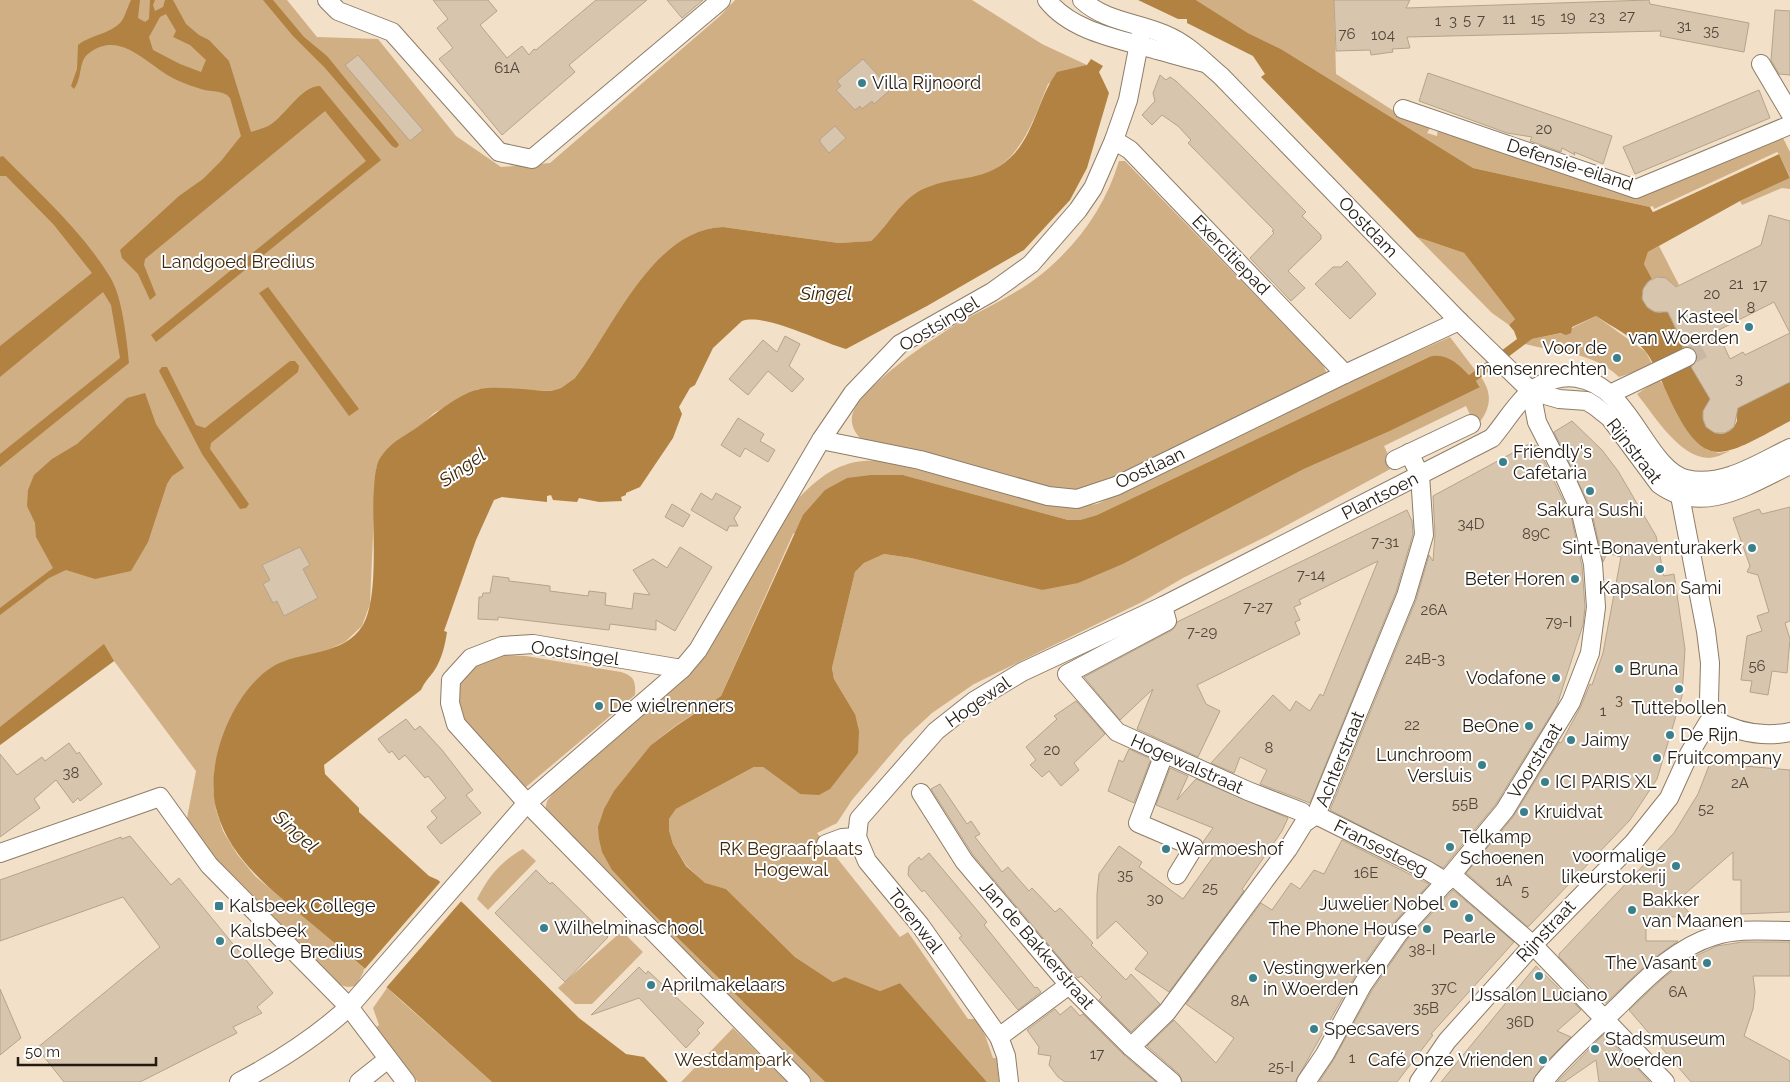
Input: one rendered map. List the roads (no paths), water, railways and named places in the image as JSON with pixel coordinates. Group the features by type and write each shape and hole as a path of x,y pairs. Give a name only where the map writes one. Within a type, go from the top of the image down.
{"street":[{"path":"327,0 338,11 392,32 499,152 532,159 720,0"},
{"name":"Oostdam","path":"1047,0 1074,22 1105,35 1141,36"},
{"name":"Oostdam","path":"1082,0 1102,14 1141,36 1205,63 1221,76 1459,321 1531,391"},
{"name":"Oostsingel","path":"239,1082 292,1052 322,1032 349,1007 527,803 682,669 698,650 821,440 853,393 900,344 992,292 1032,264 1078,210 1093,188 1114,140 1128,100 1141,36"},
{"path":"1761,64 1790,113"},
{"name":"Defensie-eiland","path":"1403,109 1636,190 1790,125"},
{"name":"Exercitiepad","path":"1114,140 1130,150 1344,374"},
{"name":"Oostlaan","path":"821,440 920,460 1048,496 1077,499 1116,486 1344,374 1459,321"},
{"path":"1615,392 1687,357"},
{"name":"Plantsoen","path":"1064,653 1163,606 1492,438 1531,391 1556,378 1570,376 1584,378"},
{"name":"Rijnstraat","path":"1419,1082 1447,1041 1533,945 1633,842 1669,798 1694,746 1711,718 1709,700 1710,663 1706,631 1680,496 1687,479 1678,476 1664,464 1615,392 1584,378"},
{"name":"Voorstraat","path":"1306,1082 1325,1054 1363,984 1398,934 1449,878 1504,810 1571,702 1590,653 1596,607 1593,564 1581,514 1537,422 1531,391"},
{"name":"Rijnstraat","path":"1531,391 1559,399 1587,401 1595,406 1610,418 1659,484 1669,492 1680,496"},
{"path":"1420,475 1402,457 1471,424"},
{"path":"1687,479 1712,481 1732,476 1790,448"},
{"path":"1680,496 1694,499 1715,498 1732,493 1790,465"},
{"name":"Achterstraat","path":"1131,1047 1167,1012 1312,818 1406,596 1424,535 1420,475"},
{"name":"Hogewalstraat","path":"1163,606 1167,621 1067,674 1117,732 1312,818"},
{"name":"Oostsingel","path":"682,669 533,644 502,646 471,658 451,680 450,703 456,724 527,803 801,1082"},
{"name":"Hogewal","path":"857,837 859,819 936,732 974,701 1022,672 1043,656 1064,653"},
{"path":"1711,718 1731,729 1772,736 1790,732"},
{"path":"1164,754 1138,823 1194,847 1177,876"},
{"name":"Jan de Bakkerstraat","path":"921,792 964,861 1069,985 1131,1047 1172,1082"},
{"path":"0,853 160,797 209,865 349,1007 406,1082"},
{"name":"Fransesteeg","path":"1312,818 1343,828 1425,869 1449,878 1533,945 1665,1082"},
{"path":"826,844 842,838 857,837"},
{"name":"Torenwal","path":"857,837 867,861 920,925 999,1037 1006,1056 1009,1082"},
{"path":"1543,1082 1561,1059 1653,974 1684,950 1714,936 1740,931 1790,931"},
{"path":"999,1037 1069,985"},
{"path":"360,1082 388,1059"}],"water":[{"path":"131,0 140,0 138,18 145,22 149,19 150,0 155,0 153,5 155,11 163,7 165,0 173,0 186,24 199,35 209,40 229,61 251,132 276,121 306,91 320,86 381,160 156,342 151,335 366,161 325,111 145,259 144,265 156,295 150,300 138,274 122,258 120,250 179,196 203,179 221,161 241,136 230,98 227,95 221,92 201,89 179,81 124,48 112,45 100,47 88,54 83,61 77,84 74,89 71,86 77,69 78,45 119,24","holes":["166,14 176,31 173,37 190,45 206,60 201,72 153,50 149,37 160,17"]},
{"path":"263,0 273,0 304,37 327,56 397,142 399,145 396,148 392,146 325,68 293,36"},
{"path":"1138,0 1196,0 1248,33 1281,49 1473,168 1650,207 1653,212 1779,154 1790,178 1740,201 1648,252 1644,264 1652,279 1646,284 1642,297 1648,308 1653,311 1667,311 1684,346 1682,347 1711,401 1704,409 1703,417 1705,425 1710,430 1724,433 1731,429 1737,421 1736,409 1790,382 1790,421 1737,448 1720,452 1707,449 1696,441 1685,428 1646,352 1629,337 1596,316 1572,327 1571,333 1566,335 1561,333 1532,339 1476,381 1480,387 1390,431 1304,469 1125,563 1078,583 1042,590 911,558 884,554 864,563 855,572 832,668 834,679 855,714 859,731 858,753 830,789 819,795 800,794 763,767 754,767 676,809 669,819 669,830 673,844 686,866 705,883 726,889 795,957 833,982 845,977 880,991 900,983 987,1082 825,1082 647,908 612,870 602,852 598,827 604,809 614,791 651,745 721,696 803,515 825,490 847,478 871,475 903,475 1068,520 1080,520 1097,515 1429,357 1441,356 1451,360 1469,375 1517,339 1509,325 1515,319 1464,253 1417,237 1261,77 1265,74 1253,56 1187,23 1187,19 1178,19"},
{"name":"Singel","path":"1091,59 1103,66 1099,72 1109,93 1087,168 1070,200 1024,250 927,306 846,349 779,324 765,321 742,321 713,348 695,385 690,388 679,407 682,414 673,438 640,487 626,493 626,495 621,497 622,501 599,502 579,498 577,502 553,500 551,495 547,496 547,502 502,497 494,500 476,540 444,631 447,632 444,647 434,671 421,690 324,765 325,774 359,808 359,812 429,876 438,880 464,904 579,1018 626,1054 644,1057 668,1082 492,1082 366,970 266,885 232,845 223,829 217,812 214,794 214,774 217,753 233,712 244,694 257,679 272,667 345,643 363,625 368,612 373,578 373,503 376,470 380,458 395,442 448,404 472,391 496,388 551,391 561,388 575,378 637,285 655,263 676,245 698,232 723,227 839,243 871,241 902,205 917,192 937,184 983,174 994,170 1004,163 1022,144 1057,72 1087,65"},
{"path":"3,156 74,229 110,277 121,306 129,363 0,467 0,454 120,358 111,305 103,292 0,377 0,346 92,273 54,225 6,176 0,176 0,157"},
{"path":"268,287 359,409 349,416 259,293"},
{"path":"290,361 295,361 299,366 298,372 211,443 210,449 249,504 246,508 240,509 202,454 159,371 162,367 167,367 196,425 205,428"},
{"path":"145,393 156,424 184,468 172,476 167,484 148,542 131,571 95,579 66,570 49,578 0,615 0,608 53,568 36,537 35,523 27,506 28,490 34,475 52,459 77,444 127,398"},
{"path":"104,644 114,661 0,745 0,727"}],"tunnel":[{"path":"1687,357 1709,346"}],"place":[{"name":"Villa Rijnoord","path":"862,83"},
{"name":"Kasteel van Woerden","path":"1749,327"},
{"name":"Voor de mensenrechten","path":"1617,358"},
{"name":"Friendly's Cafetaria","path":"1503,462"},
{"name":"Sakura Sushi","path":"1590,491"},
{"name":"Sint-Bonaventurakerk","path":"1752,548"},
{"name":"Kapsalon Sami","path":"1660,569"},
{"name":"Beter Horen","path":"1575,579"},
{"name":"Bruna","path":"1619,669"},
{"name":"Vodafone","path":"1556,678"},
{"name":"Tuttebollen","path":"1679,689"},
{"name":"De wielrenners","path":"599,706"},
{"name":"BeOne","path":"1529,726"},
{"name":"De Rijn","path":"1670,735"},
{"name":"Jaimy","path":"1571,740"},
{"name":"Fruitcompany","path":"1657,758"},
{"name":"Lunchroom Versluis","path":"1482,765"},
{"name":"ICI PARIS XL","path":"1545,782"},
{"name":"Kruidvat","path":"1524,812"},
{"name":"Telkamp Schoenen","path":"1450,847"},
{"name":"Warmoeshof","path":"1166,849"},
{"name":"voormalige likeurstokerij","path":"1676,866"},
{"name":"Juwelier Nobel","path":"1454,904"},
{"name":"Kalsbeek College","path":"219,906"},
{"name":"Bakker van Maanen","path":"1632,910"},
{"name":"Pearle","path":"1469,918"},
{"name":"Wilhelminaschool","path":"544,928"},
{"name":"The Phone House","path":"1427,929"},
{"name":"Kalsbeek College Bredius","path":"220,941"},
{"name":"The Vasant","path":"1707,963"},
{"name":"IJssalon Luciano","path":"1539,976"},
{"name":"Vestingwerken in Woerden","path":"1253,978"},
{"name":"Aprilmakelaars","path":"651,985"},
{"name":"Specsavers","path":"1314,1029"},
{"name":"Stadsmuseum Woerden","path":"1595,1049"},
{"name":"Café Onze Vrienden","path":"1543,1060"}],"park label":[{"name":"Landgoed Bredius","path":"238,262"},
{"name":"RK Begraafplaats Hogewal","path":"791,860"},
{"name":"Westdampark","path":"733,1060"}]}
